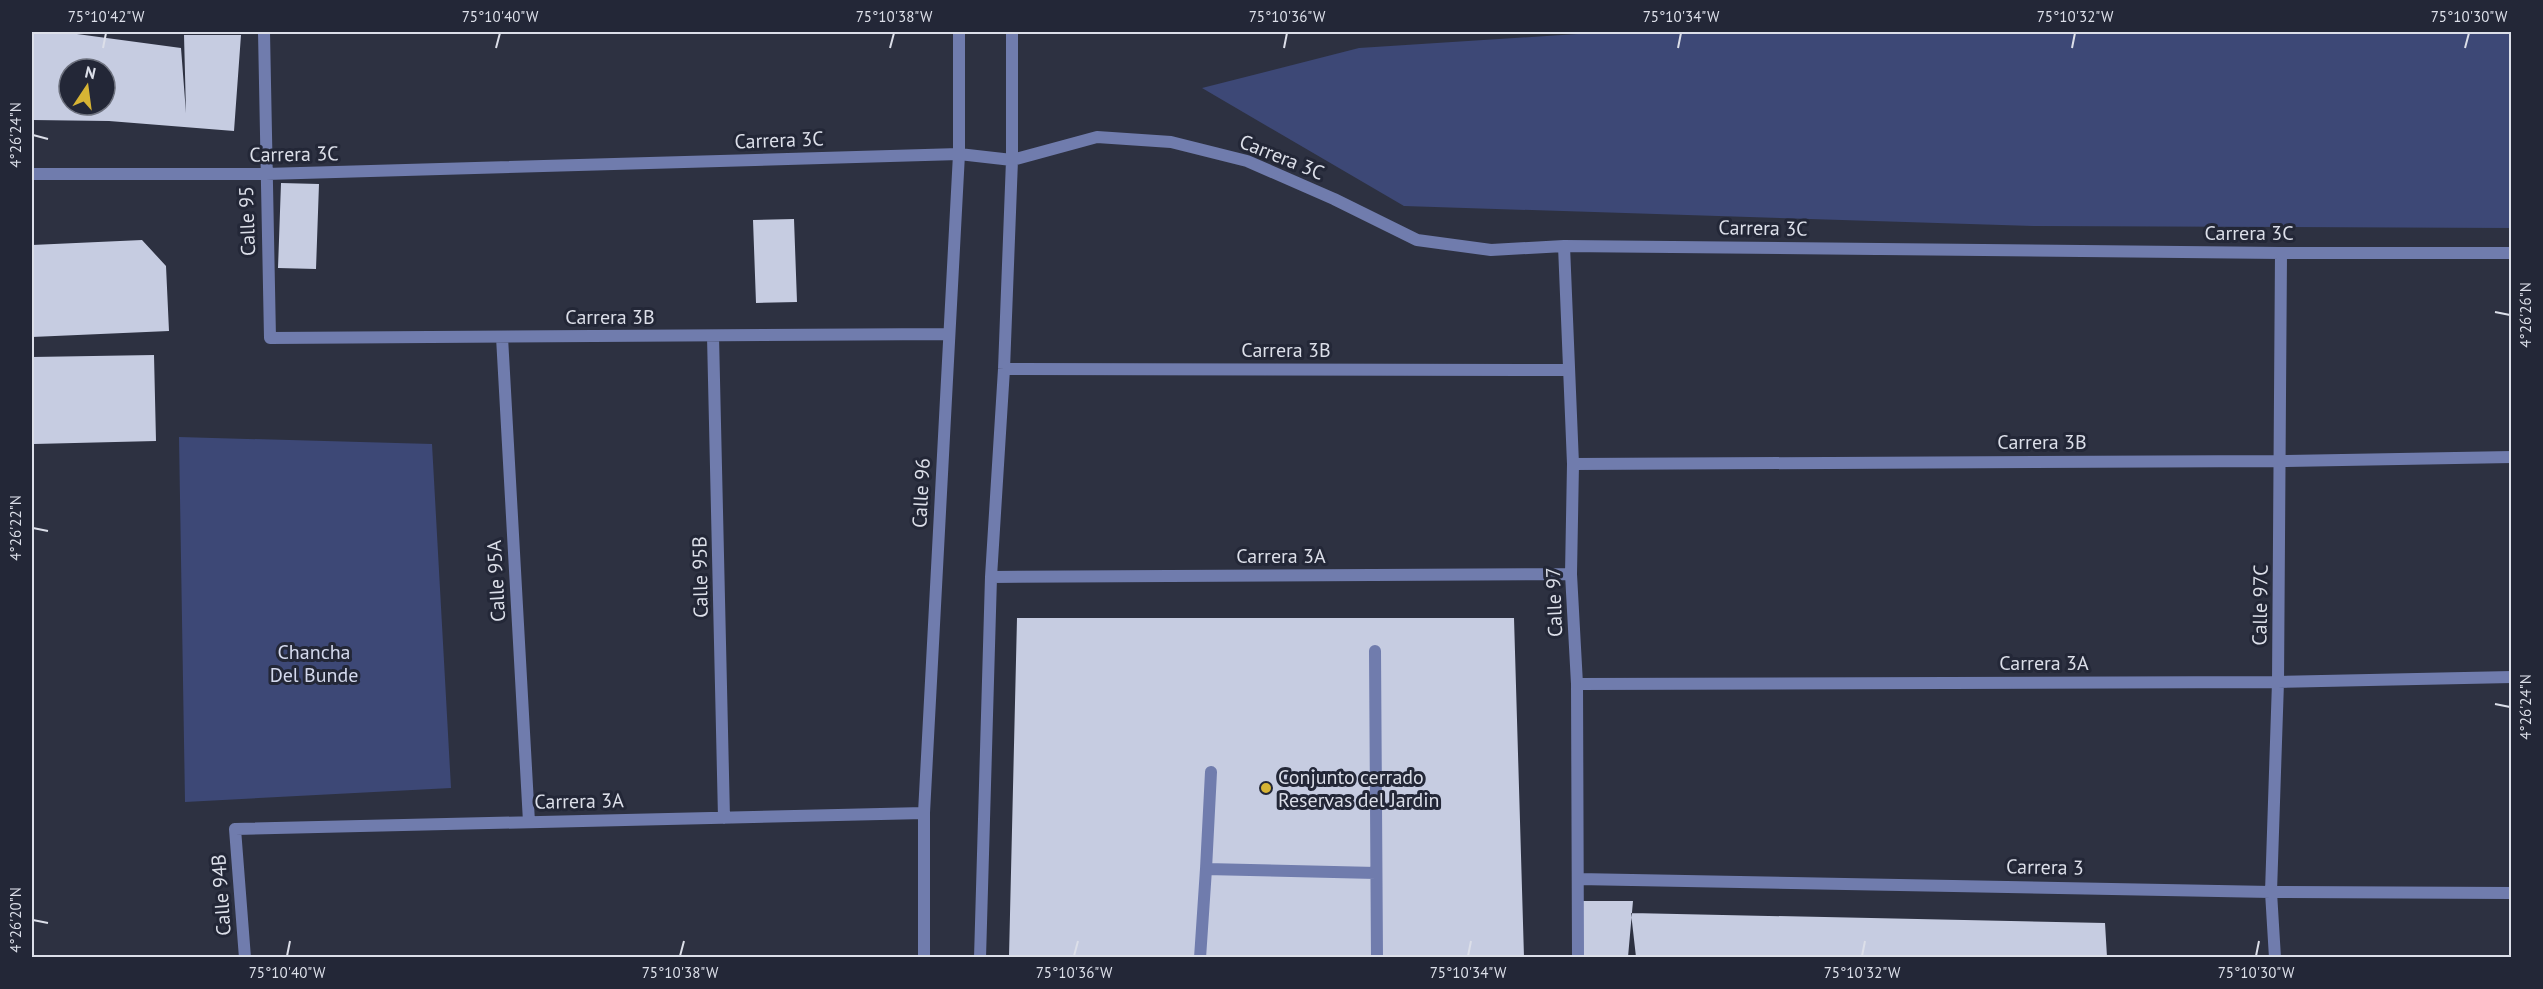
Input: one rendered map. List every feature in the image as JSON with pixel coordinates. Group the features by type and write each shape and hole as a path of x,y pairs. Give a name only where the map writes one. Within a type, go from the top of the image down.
{"street":[{"name":"Calle 95","path":"264,32 270,338"},
{"name":"Calle 96","path":"924,957 924,813 958,154 959,32"},
{"path":"980,957 991,577 1004,369 1012,160 1012,32"},
{"name":"Carrera 3C","path":"32,174 266,174 958,154 1012,160 1097,136 1171,142 1247,161 1334,199 1417,240 1491,250 1564,246 2511,253"},
{"name":"Calle 97","path":"1564,246 1573,464 1571,574 1577,684 1578,957"},
{"name":"Calle 97C","path":"2275,957 2271,892 2278,682 2281,253"},
{"name":"Carrera 3B","path":"270,338 949,334"},
{"name":"Calle 95B","path":"713,336 724,818"},
{"name":"Calle 95A","path":"502,337 529,822"},
{"name":"Carrera 3B","path":"1004,369 1569,370"},
{"name":"Carrera 3B","path":"1573,464 2281,461 2511,457"},
{"name":"Carrera 3A","path":"991,577 1571,574"},
{"path":"1375,651 1377,957"},
{"name":"Carrera 3A","path":"1577,684 2278,682 2511,677"},
{"path":"1200,957 1211,772"},
{"name":"Carrera 3A","path":"235,829 924,813"},
{"name":"Calle 94B","path":"235,829 245,957"},
{"path":"1206,870 1376,873"},
{"name":"Carrera 3","path":"1578,879 2271,892 2511,893"}],"green space":[{"path":"1608,32 2511,32 2511,228 2033,226 1404,206 1202,88 1359,48"},
{"name":"Chancha Del Bunde","path":"179,437 432,444 451,788 185,802"}],"building":[{"path":"32,32 62,32 181,48 186,113 184,35 241,35 234,131 109,121 32,120"},
{"path":"281,183 319,184 316,269 278,268"},
{"path":"794,219 797,302 756,303 753,220"},
{"path":"142,240 166,266 169,331 32,337 32,245"},
{"path":"154,355 156,441 34,444 32,357"},
{"name":"Conjunto cerrado Reservas del Jardin","path":"1017,618 1514,618 1524,957 1009,957"},
{"path":"1580,901 1633,901 1628,957 1579,957"},
{"path":"1631,913 2105,923 2107,957 1636,957"}],"place":[{"name":"Conjunto cerrado Reservas del Jardin","path":"1266,788"}]}
